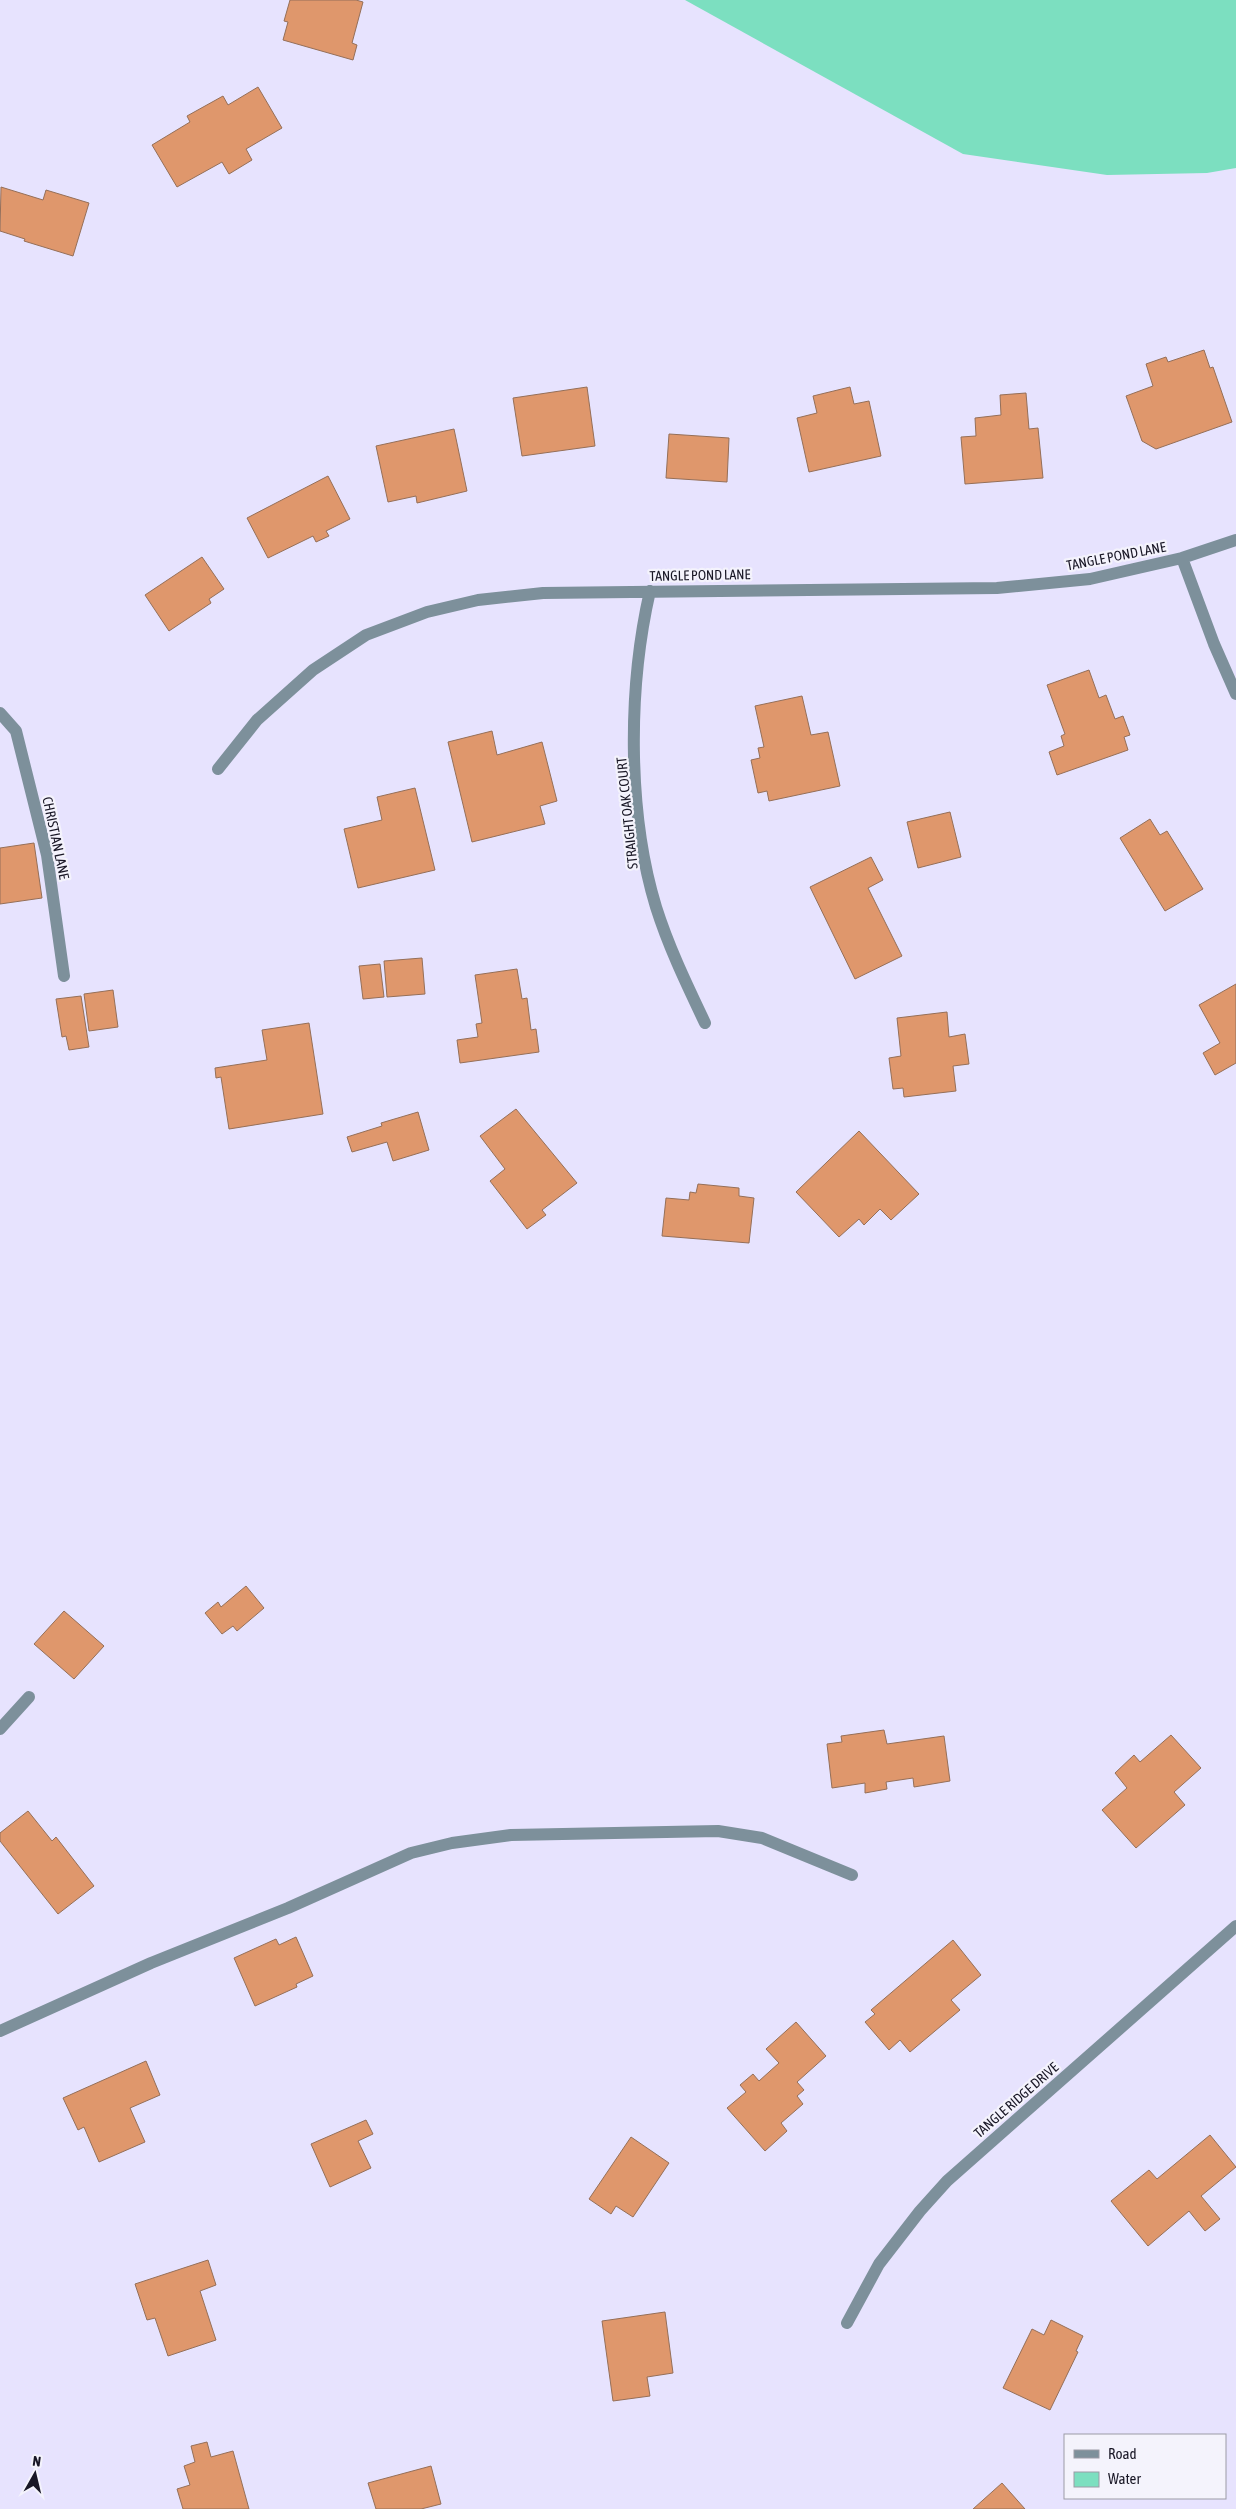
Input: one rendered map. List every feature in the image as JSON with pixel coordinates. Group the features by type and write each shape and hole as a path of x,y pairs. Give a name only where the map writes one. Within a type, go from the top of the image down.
{"street":[{"name":"TANGLE POND LANE","path":"218,769 257,720 271,707 313,670 366,635 427,612 478,600 543,593 997,588 1090,578 1182,558 1236,540"},
{"path":"1182,558 1214,644 1236,694"},
{"name":"STRAIGHT OAK COURT","path":"650,591 640,634 636,694 634,772 643,848 656,906 674,959 705,1023"},
{"name":"CHRISTIAN LANE","path":"0,713 16,731 47,855 64,976"},
{"path":"0,1728 29,1697"},
{"path":"0,2031 151,1964 288,1908 411,1854 452,1843 511,1836 718,1831 762,1838 852,1875"},
{"name":"TANGLE RIDGE DRIVE","path":"847,2323 879,2264 920,2211 947,2182 1236,1926"}],"water":[{"path":"685,0 1236,0 1236,168 1207,173 1107,175 963,154"}],"building":[{"path":"290,0 356,0 363,2 352,43 357,45 353,60 283,40 288,22 284,21"},
{"path":"258,87 282,128 246,149 252,160 229,174 222,162 177,187 152,145 190,122 187,116 223,96 228,105"},
{"path":"1,187 43,200 46,190 89,203 73,256 24,241 25,239 0,231"},
{"path":"1204,350 1210,368 1213,367 1232,422 1156,449 1142,441 1126,396 1153,386 1146,364 1166,357 1168,362"},
{"path":"587,387 595,446 522,456 513,398"},
{"path":"850,387 854,404 869,401 881,456 809,472 797,418 817,413 813,396"},
{"path":"1026,393 1029,429 1038,428 1043,478 965,484 961,437 976,436 975,418 1001,415 1000,395"},
{"path":"454,429 467,491 417,503 416,496 388,502 376,446"},
{"path":"669,434 729,438 727,482 666,478"},
{"path":"328,476 350,519 326,531 329,536 316,542 313,536 268,558 247,518"},
{"path":"202,557 224,589 209,599 211,603 169,631 145,595"},
{"path":"1089,670 1099,698 1106,695 1115,719 1123,716 1130,735 1124,737 1128,750 1057,775 1049,752 1064,746 1061,736 1065,734 1047,685"},
{"path":"802,696 811,735 828,732 840,786 769,801 767,791 758,793 751,760 760,758 758,748 764,747 755,706"},
{"path":"492,731 497,755 542,742 557,801 540,806 545,824 472,842 448,742"},
{"path":"415,788 435,870 358,888 344,829 382,820 377,797"},
{"path":"950,812 961,857 918,868 907,822"},
{"path":"1150,819 1160,835 1167,831 1203,889 1165,911 1120,838"},
{"path":"34,843 42,898 0,904 0,848"},
{"path":"871,857 883,880 868,888 902,956 855,979 810,887"},
{"path":"422,958 425,994 387,997 384,961"},
{"path":"380,964 384,997 363,999 359,966"},
{"path":"517,969 522,999 527,998 531,1030 536,1029 539,1052 460,1063 457,1040 478,1037 476,1024 482,1023 475,975"},
{"path":"1236,984 1236,1063 1215,1075 1203,1053 1220,1043 1199,1005"},
{"path":"113,990 118,1027 89,1031 84,994"},
{"path":"81,996 89,1047 69,1050 66,1036 62,1037 56,999"},
{"path":"947,1012 949,1037 965,1034 969,1064 953,1066 956,1091 904,1097 903,1088 893,1089 889,1058 901,1056 897,1018"},
{"path":"309,1023 323,1114 229,1129 221,1077 216,1078 215,1068 267,1060 262,1030"},
{"path":"516,1109 577,1183 542,1210 546,1215 527,1229 490,1181 505,1169 480,1136"},
{"path":"418,1112 429,1150 393,1161 387,1142 352,1152 347,1137 382,1126 381,1123"},
{"path":"859,1131 919,1194 891,1220 880,1209 864,1225 859,1219 839,1237 796,1192"},
{"path":"698,1184 739,1188 739,1196 754,1198 749,1243 662,1236 666,1198 689,1200 690,1192 696,1193"},
{"path":"246,1586 264,1608 237,1631 233,1626 222,1634 205,1613 218,1602 221,1607"},
{"path":"64,1611 104,1646 74,1679 34,1644"},
{"path":"884,1730 887,1744 944,1736 950,1781 914,1787 913,1778 886,1782 887,1789 865,1793 865,1783 832,1788 827,1744 842,1742 841,1736"},
{"path":"1171,1735 1201,1768 1174,1792 1185,1805 1136,1848 1102,1810 1127,1788 1115,1773 1134,1755 1140,1762"},
{"path":"28,1811 52,1841 56,1837 94,1886 58,1914 0,1841 0,1833"},
{"path":"296,1937 313,1976 296,1984 297,1987 255,2006 234,1958 276,1939 279,1945"},
{"path":"953,1940 981,1975 951,2000 960,2010 910,2052 900,2040 889,2050 865,2022 875,2014 871,2010"},
{"path":"796,2022 826,2056 797,2082 804,2090 797,2096 803,2104 781,2123 787,2131 765,2151 727,2108 746,2092 740,2085 753,2074 759,2081 779,2063 766,2049"},
{"path":"146,2061 160,2095 130,2108 145,2142 99,2162 84,2127 78,2130 63,2098"},
{"path":"366,2120 373,2134 358,2141 371,2168 330,2187 311,2144"},
{"path":"1210,2135 1236,2167 1201,2196 1220,2219 1205,2231 1189,2211 1148,2246 1111,2201 1149,2170 1157,2179"},
{"path":"631,2137 669,2163 633,2217 616,2206 611,2214 589,2199"},
{"path":"208,2260 216,2285 200,2291 216,2340 168,2356 155,2318 147,2320 135,2284"},
{"path":"665,2312 673,2373 647,2377 650,2396 613,2401 602,2321"},
{"path":"1051,2320 1083,2336 1076,2351 1078,2352 1050,2410 1003,2388 1032,2329 1044,2335"},
{"path":"207,2442 211,2457 233,2451 249,2509 183,2509 177,2489 190,2485 184,2466 195,2462 191,2446"},
{"path":"431,2466 441,2504 421,2509 376,2509 368,2483"},
{"path":"1002,2483 1025,2509 973,2509"}]}
